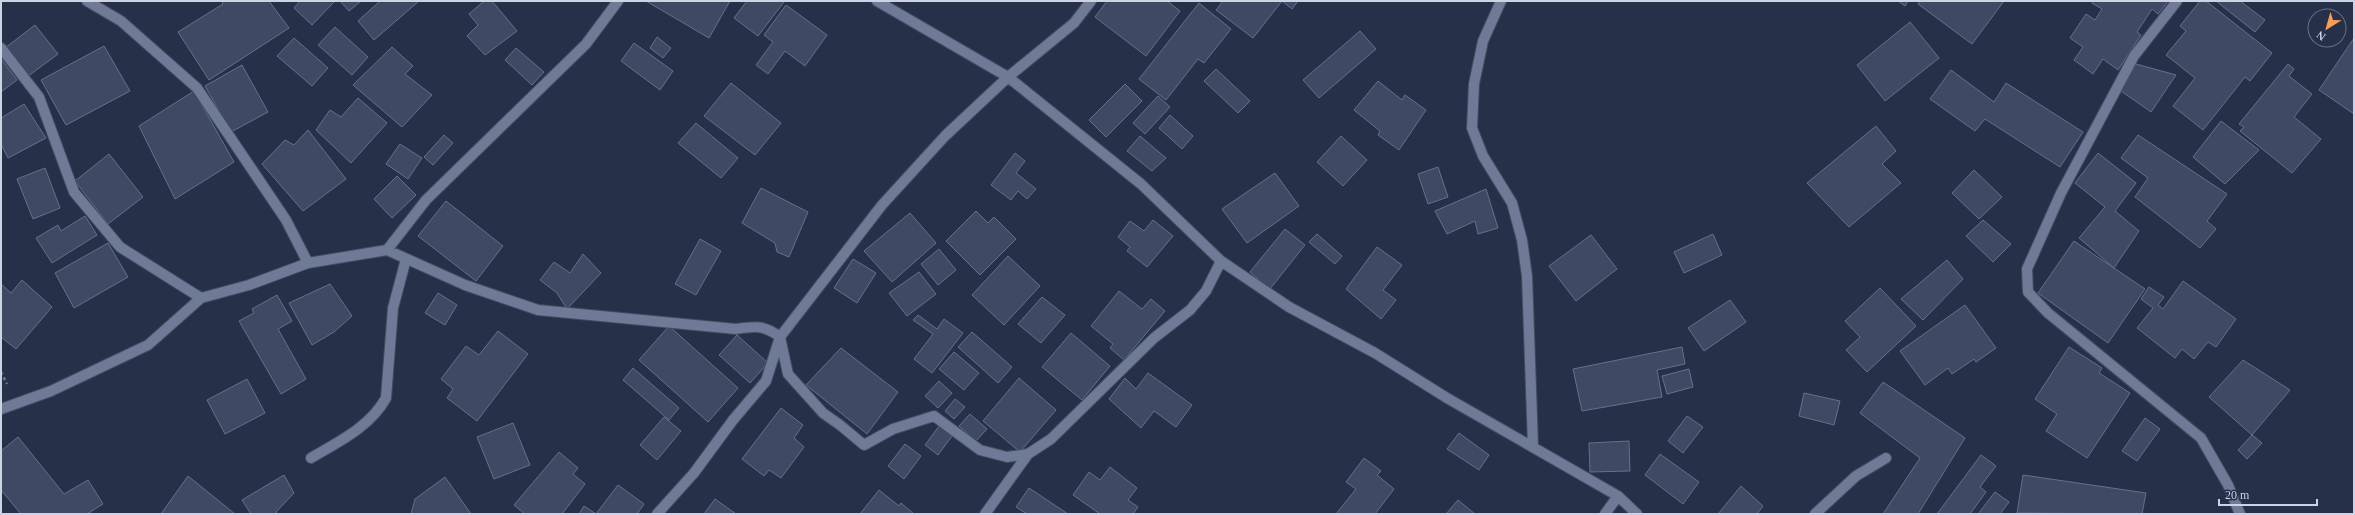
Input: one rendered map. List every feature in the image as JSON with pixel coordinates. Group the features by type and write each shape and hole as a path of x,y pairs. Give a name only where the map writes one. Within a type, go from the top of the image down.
{"street":[{"path":"87,1 121,21 197,88 286,220 308,263"},
{"path":"387,250 426,200 586,44 618,1"},
{"path":"877,1 1008,77 1141,184 1221,261 1289,307 1375,353 1447,398 1618,496 1637,514"},
{"path":"656,514 694,473 733,420 766,381 780,337 882,205 945,136 1008,77 1074,23 1091,1"},
{"path":"1501,1 1483,41 1474,84 1472,128 1483,156 1512,203 1522,240 1527,276 1533,446"},
{"path":"2177,1 2134,56 2061,193 2027,268 2028,292 2048,313 2201,438 2228,485 2240,514"},
{"path":"1,48 39,97 74,192 120,247 201,298"},
{"path":"1,409 51,391 148,344 201,298 249,285 308,263 387,250 465,285 538,310 736,329 750,327 769,328 780,337 788,374 823,413 840,424 864,445 893,429 934,416 980,450 1007,456 1028,454"},
{"path":"310,458 355,432 380,409 386,398 393,308 406,258"},
{"path":"985,514 1028,454 1056,434 1154,338 1190,310 1206,291 1221,261"},
{"path":"1815,514 1856,476 1886,458"},
{"path":"1605,514 1618,496"}],"building":[{"path":"222,1 269,1 289,28 209,80 178,32 223,4"},
{"path":"300,1 335,1 312,25 294,8"},
{"path":"340,1 361,1 349,11"},
{"path":"380,1 419,1 374,40 358,21"},
{"path":"484,1 492,1 517,31 485,55 467,36 478,25 469,14"},
{"path":"646,1 730,1 709,38"},
{"path":"747,1 784,2 758,36 734,18"},
{"path":"1107,1 1167,1 1180,11 1146,56 1095,17"},
{"path":"1223,1 1282,1 1253,38 1216,10"},
{"path":"1282,1 1298,1 1292,9"},
{"path":"1898,1 1908,1 1905,6"},
{"path":"1920,1 2004,1 1972,44 1918,4"},
{"path":"2093,1 2168,1 2158,14 2152,9 2137,32 2141,35 2118,70 2103,59 2093,74 2074,60 2083,47 2070,38 2086,14 2095,20 2102,9 2092,3"},
{"path":"2200,1 2206,1 2272,53 2250,81 2245,77 2203,130 2173,106 2195,78 2166,55 2186,31 2180,26"},
{"path":"2216,1 2240,1 2265,20 2255,32"},
{"path":"1199,3 1231,29 1204,63 1198,59 1166,100 1139,79"},
{"path":"786,5 827,35 805,66 785,51 768,74 756,65 773,42 764,35"},
{"path":"1910,22 1939,58 1885,101 1857,65"},
{"path":"35,25 58,54 27,77 5,48"},
{"path":"335,27 368,57 352,75 318,45"},
{"path":"1360,31 1376,49 1319,98 1303,80"},
{"path":"657,37 671,48 663,58 650,48"},
{"path":"294,38 328,68 312,86 277,56"},
{"path":"2354,38 2354,114 2319,90"},
{"path":"634,43 673,71 660,90 621,61"},
{"path":"104,46 130,91 66,125 41,80"},
{"path":"392,47 413,66 405,74 432,95 402,127 353,85"},
{"path":"516,48 544,72 532,85 505,60"},
{"path":"1,59 17,80 1,92"},
{"path":"2136,64 2176,75 2151,112 2121,91"},
{"path":"2288,64 2294,69 2289,76 2312,94 2294,117 2321,139 2292,173 2240,131 2244,127 2239,124"},
{"path":"242,65 268,112 231,132 205,86"},
{"path":"1216,69 1250,101 1238,113 1204,81"},
{"path":"1951,70 1994,102 2006,83 2083,132 2060,167 1985,119 1975,131 1930,99"},
{"path":"1378,81 1402,100 1405,95 1426,110 1399,150 1378,135 1380,131 1354,110"},
{"path":"731,83 781,123 755,155 704,116"},
{"path":"1125,84 1142,101 1106,137 1089,120"},
{"path":"194,91 234,162 175,199 139,126"},
{"path":"1158,96 1170,107 1145,134 1133,123"},
{"path":"358,98 387,123 351,163 316,130 330,110 341,117"},
{"path":"24,104 46,138 8,158 1,144 1,118"},
{"path":"1170,115 1193,136 1182,149 1159,128"},
{"path":"2221,121 2259,150 2225,184 2193,157"},
{"path":"696,123 738,158 721,178 678,143"},
{"path":"1876,126 1896,151 1882,164 1901,183 1849,227 1807,183"},
{"path":"308,130 346,179 303,211 262,164 285,140 294,145"},
{"path":"444,135 453,143 433,165 424,157"},
{"path":"2138,135 2227,194 2207,221 2216,229 2200,248 2135,197 2148,178 2121,158"},
{"path":"1140,136 1166,158 1152,171 1127,151"},
{"path":"1341,136 1367,160 1343,186 1317,162"},
{"path":"400,144 422,158 408,179 386,164"},
{"path":"1015,153 1025,161 1016,173 1036,189 1027,199 1018,191 1011,200 991,185"},
{"path":"2098,153 2136,183 2115,211 2139,231 2114,268 2079,238 2105,207 2075,183"},
{"path":"109,154 143,197 108,224 75,181"},
{"path":"1438,167 1448,197 1428,204 1418,174"},
{"path":"45,168 60,208 33,219 17,179"},
{"path":"1974,170 2002,197 1979,219 1952,193"},
{"path":"1275,173 1299,206 1247,243 1222,209"},
{"path":"397,176 416,195 392,218 374,199"},
{"path":"761,188 808,212 789,257 777,252 775,243 742,223"},
{"path":"1486,189 1498,228 1478,234 1475,221 1447,234 1435,211"},
{"path":"446,201 503,246 476,281 418,236"},
{"path":"976,211 988,223 994,217 1016,239 980,275 946,241"},
{"path":"910,213 936,243 892,282 864,251"},
{"path":"85,216 97,235 52,263 36,238 58,225 61,231"},
{"path":"1153,220 1173,236 1147,267 1127,251 1130,247 1118,237 1130,221 1144,231"},
{"path":"1983,220 2011,244 1993,262 1966,236"},
{"path":"1285,229 1305,245 1270,289 1250,272"},
{"path":"1317,234 1342,256 1335,264 1309,242"},
{"path":"1713,234 1722,255 1684,273 1674,252"},
{"path":"1591,235 1617,269 1576,301 1549,266"},
{"path":"700,239 721,251 696,295 675,284"},
{"path":"2074,241 2145,289 2108,343 2038,293"},
{"path":"108,243 128,277 74,308 55,273"},
{"path":"1377,247 1402,265 1383,290 1396,300 1381,319 1346,289"},
{"path":"939,249 956,270 938,285 921,264"},
{"path":"583,254 601,273 567,309 557,293 540,280 554,262 570,273"},
{"path":"1008,256 1040,286 1004,325 972,295"},
{"path":"853,259 876,273 857,303 834,288"},
{"path":"1947,260 1963,279 1923,320 1901,299"},
{"path":"919,272 936,294 907,316 889,293"},
{"path":"22,280 52,307 16,349 1,337 1,284 11,293"},
{"path":"2183,281 2236,319 2216,347 2208,342 2194,359 2182,349 2175,358 2137,328 2153,308 2141,299 2149,287 2164,297 2158,305 2163,309"},
{"path":"330,284 352,316 334,332 312,345 289,303"},
{"path":"1880,288 1916,326 1867,372 1846,350 1860,337 1845,321"},
{"path":"1119,291 1142,309 1151,299 1165,311 1124,360 1110,348 1113,344 1091,326"},
{"path":"438,293 457,305 445,325 425,313"},
{"path":"277,295 292,321 278,329 306,379 281,394 239,321 254,313 252,309"},
{"path":"1042,297 1065,315 1041,343 1018,324"},
{"path":"1730,300 1746,322 1704,351 1688,328"},
{"path":"1965,305 1996,348 1976,362 1974,359 1952,374 1948,368 1925,385 1900,351"},
{"path":"918,315 937,329 944,319 963,333 932,373 914,359 933,334 913,320"},
{"path":"669,326 738,388 708,422 639,360"},
{"path":"498,331 528,354 477,421 447,398 453,389 441,379 466,346 479,355"},
{"path":"972,332 1012,367 998,383 958,347"},
{"path":"1071,333 1110,366 1082,400 1042,367"},
{"path":"737,335 768,363 750,383 719,355"},
{"path":"1682,347 1685,364 1657,370 1662,397 1582,411 1573,369"},
{"path":"2069,347 2102,368 2099,373 2130,393 2087,458 2046,431 2057,414 2035,399"},
{"path":"841,348 898,392 867,434 806,385"},
{"path":"954,352 979,373 964,390 939,369"},
{"path":"2243,360 2290,390 2252,435 2209,397"},
{"path":"633,368 679,408 669,420 623,380"},
{"path":"1689,369 1693,387 1667,394 1662,376"},
{"path":"1148,373 1192,405 1176,427 1154,411 1141,428 1109,399 1125,378 1136,389"},
{"path":"1019,378 1056,410 1020,452 983,421"},
{"path":"247,379 265,413 225,434 207,400"},
{"path":"939,381 952,393 938,408 925,396"},
{"path":"1883,382 1965,438 1918,514 1883,514 1920,458 1860,413"},
{"path":"1804,393 1840,401 1834,425 1799,416"},
{"path":"955,399 965,407 954,419 945,411"},
{"path":"781,408 803,425 794,438 804,447 781,478 769,470 764,476 742,459"},
{"path":"970,414 987,429 976,441 959,426"},
{"path":"1687,416 1703,427 1683,453 1668,441"},
{"path":"664,417 681,431 657,460 640,445"},
{"path":"2145,418 2160,429 2137,461 2122,451"},
{"path":"513,423 530,465 494,479 477,437"},
{"path":"939,426 952,436 938,455 925,445"},
{"path":"1459,433 1489,455 1479,470 1447,449"},
{"path":"2252,435 2262,443 2247,459 2238,450"},
{"path":"18,437 64,494 88,480 103,504 87,514 21,514 1,490 1,451"},
{"path":"1629,441 1630,471 1590,472 1589,443"},
{"path":"905,444 921,456 904,479 888,466"},
{"path":"559,452 578,468 573,474 585,484 562,514 525,514 514,505"},
{"path":"1660,454 1699,482 1683,504 1645,475"},
{"path":"1981,455 1996,466 1980,487 1986,492 1970,514 1937,514"},
{"path":"1364,458 1381,471 1377,475 1394,489 1375,514 1336,514 1356,489 1346,482"},
{"path":"1110,467 1137,488 1128,500 1138,507 1133,514 1100,514 1073,495 1089,472 1100,480"},
{"path":"284,475 294,493 276,512 278,514 251,514 242,500"},
{"path":"2023,475 2146,493 2142,514 2017,513"},
{"path":"188,476 235,514 161,514"},
{"path":"445,477 471,514 411,514 415,499"},
{"path":"618,485 644,504 637,514 596,514"},
{"path":"1741,486 1763,506 1757,514 1718,514"},
{"path":"1029,488 1068,514 1027,514 1016,507"},
{"path":"879,490 899,506 901,503 914,514 860,514"},
{"path":"1995,492 2009,502 2000,514 1978,514"},
{"path":"715,499 736,514 704,514"},
{"path":"1458,500 1475,514 1446,514"},
{"path":"584,506 596,514 579,514"}]}
